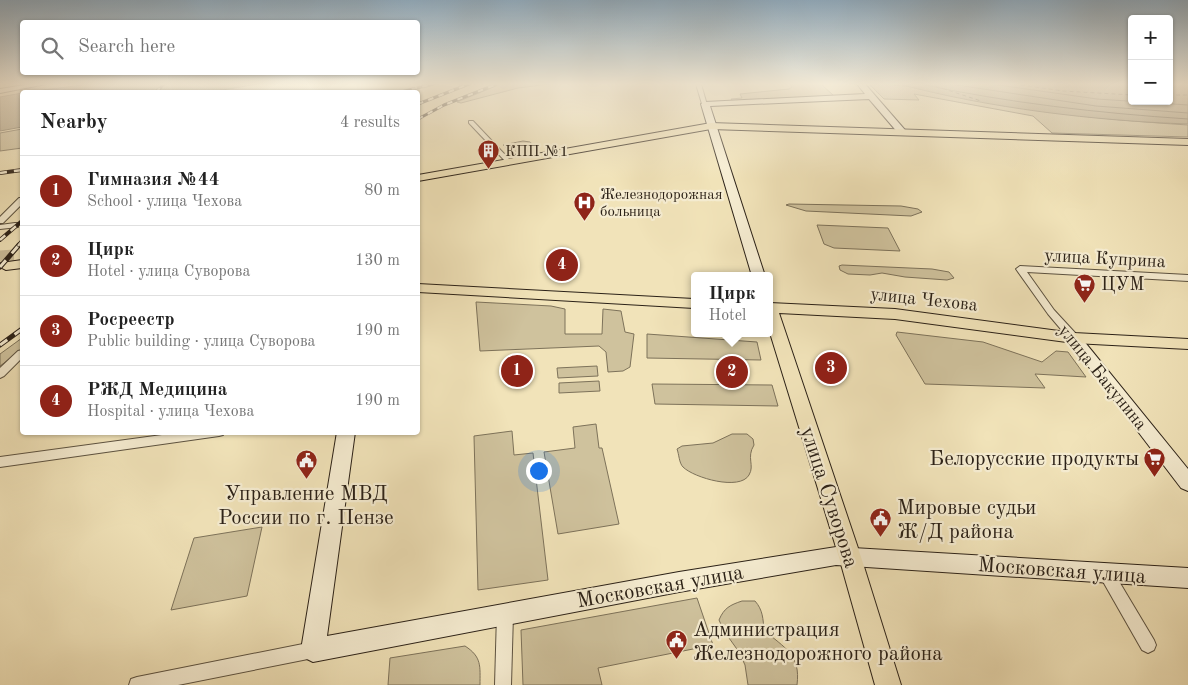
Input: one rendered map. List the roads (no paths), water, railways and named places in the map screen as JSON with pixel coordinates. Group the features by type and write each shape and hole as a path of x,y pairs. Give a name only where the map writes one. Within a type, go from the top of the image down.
{"main road":[{"path":"708,116 758,272"},
{"path":"888,116 902,132"},
{"path":"420,178 711,126 1188,142"},
{"path":"420,288 691,304"},
{"name":"улица Чехова","path":"773,309 895,314 1074,338 1188,344"},
{"name":"улица Суворова","path":"773,318 850,557 888,685"},
{"name":"улица Бакунина","path":"1074,338 1188,483"},
{"path":"313,650 346,435"},
{"name":"Московская улица","path":"313,650 699,578 836,556 1188,578"}],"street":[{"path":"471,122 508,161"},
{"path":"0,220 20,202"},
{"path":"0,227 15,226"},
{"name":"улица Куприна","path":"1020,269 1188,278"},
{"name":"улица Бакунина","path":"1020,269 1051,312 1074,338"},
{"path":"0,374 20,354"},
{"path":"0,462 196,435"},
{"path":"1106,573 1148,646"},
{"path":"503,685 505,614"},
{"name":"Московская улица","path":"137,685 313,650"}],"water":[{"path":"0,116 20,116 20,127 0,131"},
{"path":"1080,116 1188,116 1188,124"}],"tunnel":[{"path":"0,258 14,257"}],"railway":[{"path":"420,118 424,116"},
{"path":"0,173 20,170"},
{"path":"0,240 20,223"},
{"path":"0,267 19,245"},
{"path":"0,345 20,330"}],"place":[{"name":"КПП №1","path":"489,170"},
{"name":"Железнодорожная больница","path":"584,222"},
{"name":"РЖД Медицина","path":"562,265"},
{"name":"ЦУМ","path":"1085,303"},
{"name":"Росреестр","path":"831,368"},
{"name":"Гимназия №44","path":"517,371"},
{"name":"Цирк","path":"732,372"},
{"name":"Белорусские продукты","path":"1155,477"},
{"name":"Управление МВД России по г. Пензе","path":"306,480"},
{"name":"Мировые судьи Ж/Д района","path":"881,538"},
{"name":"Администрация Железнодорожного района","path":"677,660"}]}
